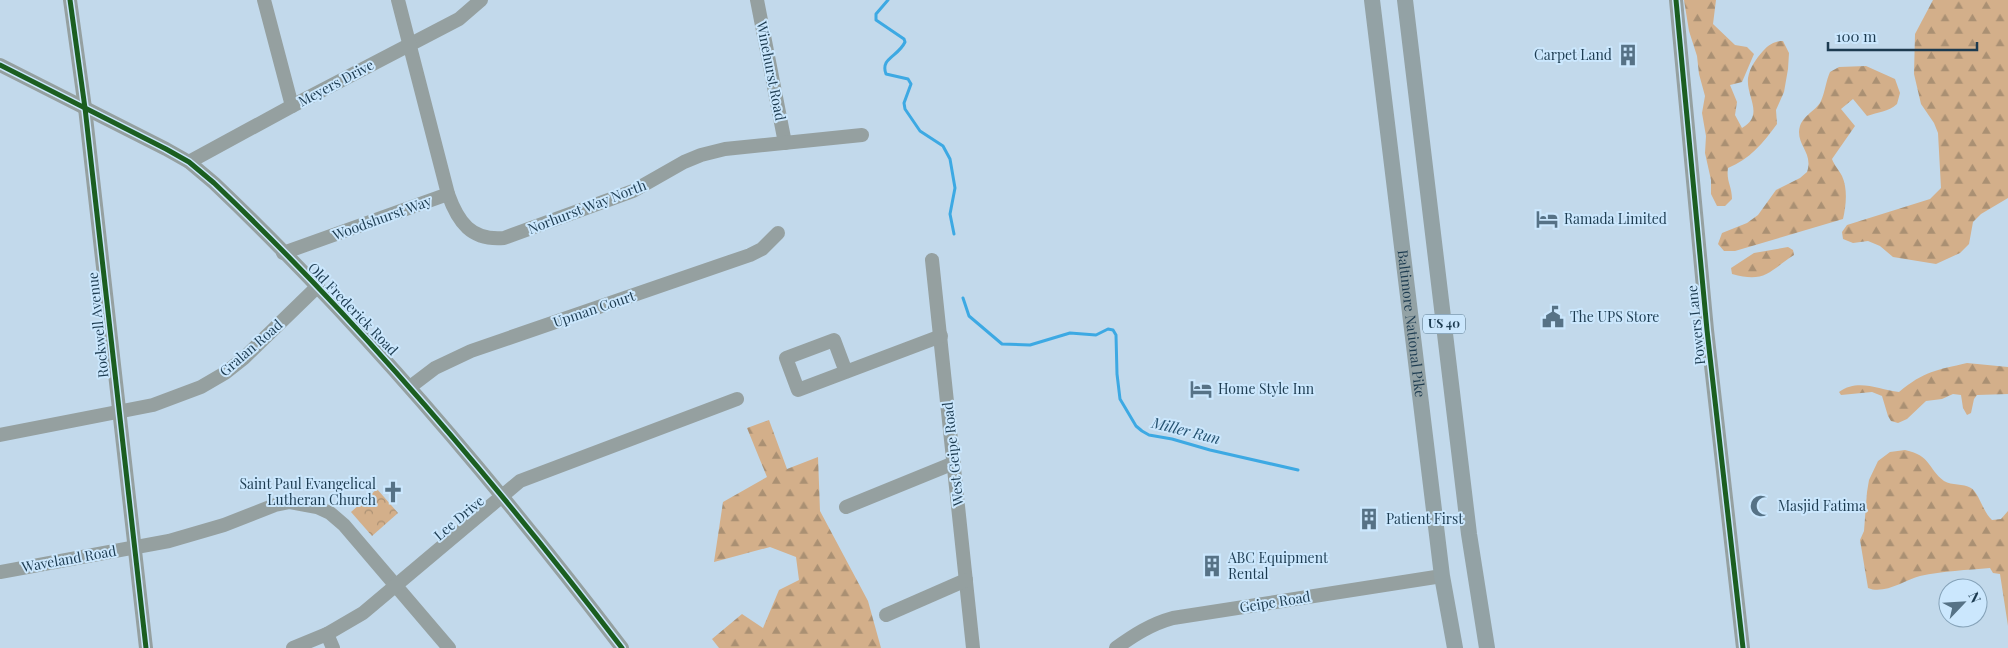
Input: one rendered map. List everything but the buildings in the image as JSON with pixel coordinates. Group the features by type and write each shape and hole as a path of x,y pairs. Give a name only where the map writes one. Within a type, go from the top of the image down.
{"main road":[{"name":"Baltimore National Pike","path":"1372,0 1442,576 1455,648"},
{"name":"US 40","path":"1405,0 1469,534 1487,648"}],"street":[{"name":"Rockwell Avenue","path":"70,0 85,108 146,648"},
{"path":"264,0 292,106"},
{"path":"398,0 409,44"},
{"name":"Meyers Drive","path":"189,162 459,19 481,0"},
{"name":"Winehurst Road","path":"757,0 785,142"},
{"name":"Powers Lane","path":"1676,0 1707,330 1743,648"},
{"name":"Woodshurst Way","path":"283,252 448,194 409,44"},
{"name":"Old Frederick Road","path":"0,65 189,162 236,204 317,287 410,387 622,648"},
{"name":"Norhurst Way North","path":"448,194 457,217 464,226 483,236 494,239 504,238 633,192 684,162 701,155 725,149 862,135"},
{"name":"Upman Court","path":"410,387 435,368 471,351 750,255 762,249 778,232"},
{"name":"West Geipe Road","path":"932,260 973,648"},
{"name":"Gralan Road","path":"0,435 119,412 178,397 201,387 225,373 317,287"},
{"path":"846,372 940,336"},
{"name":"Lee Drive","path":"293,648 327,634 363,613 520,481 737,399"},
{"path":"846,508 954,463"},
{"name":"Waveland Road","path":"0,572 196,534 275,504 290,502 305,504 330,513 344,525 449,648"},
{"name":"Geipe Road","path":"1116,648 1158,622 1173,618 1442,576"},
{"path":"886,615 966,580"},
{"path":"327,634 333,648"}],"green space":[{"path":"1684,0 1716,0 1713,24 1735,45 1747,47 1754,54 1742,82 1730,85 1737,102 1735,115 1742,128 1749,123 1752,117 1753,105 1748,78 1754,63 1765,49 1775,42 1783,41 1789,53 1784,92 1776,110 1777,124 1756,150 1728,168 1732,199 1725,206 1717,206 1711,194 1711,180 1705,153 1706,136 1702,113 1705,96 1699,74 1697,56 1689,31"},
{"path":"1933,0 2008,0 2008,198 1981,214 1973,222 1969,244 1960,253 1936,264 1893,257 1880,246 1868,241 1853,243 1843,239 1842,232 1847,225 1930,199 1941,188 1938,133 1934,123 1921,104 1914,74 1915,34"},
{"path":"1866,66 1895,79 1900,93 1897,104 1894,107 1867,116 1853,99 1841,109 1855,126 1832,159 1842,176 1845,186 1846,203 1843,219 1735,251 1724,251 1718,244 1722,233 1747,223 1758,215 1776,190 1800,178 1807,172 1808,160 1801,142 1800,126 1821,101 1830,72 1839,67"},
{"path":"1788,247 1793,250 1794,255 1766,274 1752,277 1732,274 1731,268 1754,253"},
{"path":"1967,363 2008,367 2008,394 1977,395 1974,399 1971,413 1967,415 1963,408 1961,395 1953,394 1942,399 1926,401 1907,419 1898,423 1891,421 1888,416 1882,396 1872,392 1841,395 1839,392 1846,388 1861,385 1899,392 1924,375"},
{"path":"769,420 787,469 818,457 820,511 868,601 881,648 719,648 712,639 742,614 763,628 779,590 799,580 796,557 770,547 714,562 723,502 767,477 747,428"},
{"path":"1905,450 1925,459 1944,481 1974,490 1992,520 2001,519 2008,511 2008,626 2000,574 1993,573 1990,568 1929,574 1881,590 1868,588 1860,540 1864,531 1869,480 1878,461 1890,452"},
{"path":"377,489 398,513 372,536 351,512"}],"waterway":[{"name":"Miller Run","path":"888,0 876,14 876,20 904,39 905,42 885,64 886,74 908,79 911,84 904,103 905,109 920,131 943,146 950,159 955,188 950,214 954,234"},
{"name":"Miller Run","path":"963,298 969,316 1002,344 1030,345 1070,333 1096,335 1108,329 1113,330 1116,335 1120,399 1136,426 1142,431 1149,435 1298,470"}],"cycle path":[{"path":"70,0 85,108 146,648"},
{"path":"1676,0 1707,330 1743,648"},
{"path":"0,65 166,149 189,162 214,183 323,292 427,407 526,526 622,648"}],"place":[{"name":"Carpet Land","path":"1628,55"},
{"name":"Ramada Limited","path":"1547,219"},
{"name":"The UPS Store","path":"1553,317"},
{"name":"Home Style Inn","path":"1201,389"},
{"name":"Saint Paul Evangelical Lutheran Church","path":"393,492"},
{"name":"Masjid Fatima","path":"1761,506"},
{"name":"Patient First","path":"1369,519"},
{"name":"ABC Equipment Rental","path":"1212,566"}]}
